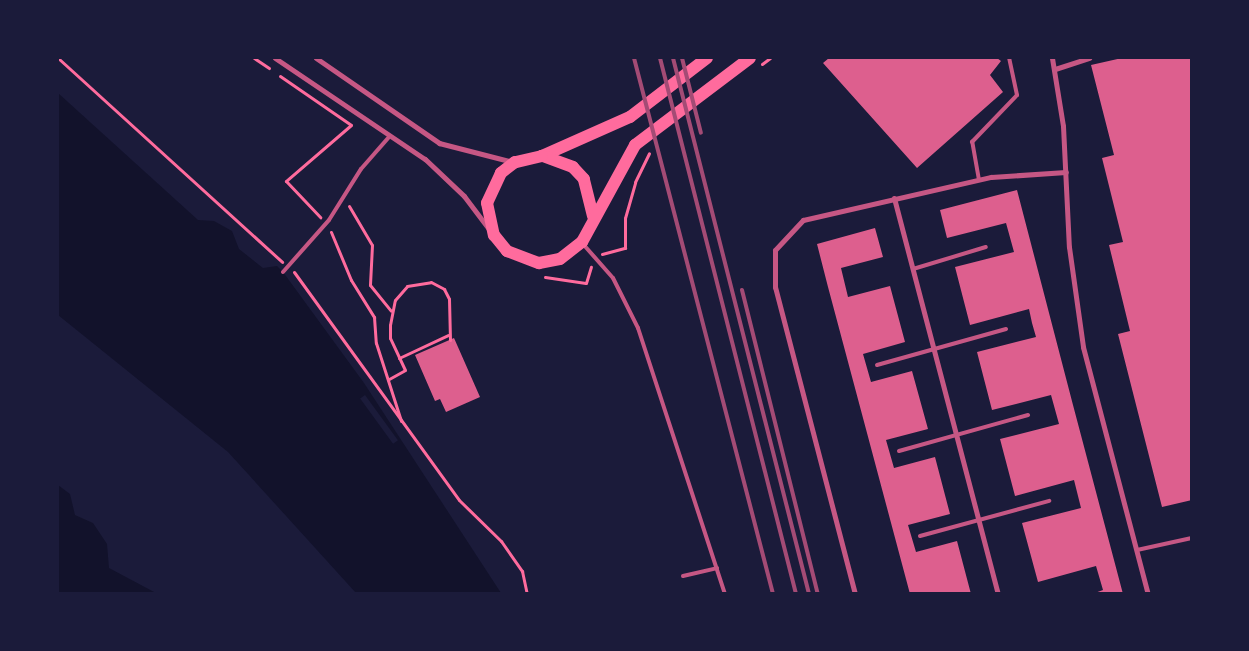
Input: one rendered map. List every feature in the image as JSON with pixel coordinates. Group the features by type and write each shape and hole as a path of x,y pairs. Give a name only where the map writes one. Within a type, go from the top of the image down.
{"main road":[{"path":"707,58 630,117 542,156 515,162 492,188 488,215 494,235 507,251 539,263 560,259 582,242 593,216 635,145 750,58"},
{"path":"542,156 573,167 584,179 593,216"}],"street":[{"path":"275,58 448,178 494,235"},
{"path":"316,58 439,143 515,162"},
{"path":"1052,58 1066,172 1070,248 1083,347 1148,594"},
{"path":"1054,69 1089,58"},
{"path":"855,594 775,287 775,250 803,220 978,180 1066,172"},
{"path":"894,198 998,594"}],"lane":[{"path":"978,180 972,142 1017,95 1009,58"},
{"path":"283,272 344,197 389,137"},
{"path":"582,242 614,278 638,328 725,594"},
{"path":"913,269 986,247"},
{"path":"877,365 1006,330"},
{"path":"899,451 1028,415"},
{"path":"920,536 1049,502"},
{"path":"1137,550 1192,538"},
{"path":"682,576 717,568"}],"path":[{"path":"58,58 288,267 459,500 501,540 522,571 526,594"},
{"path":"254,58 351,124 286,181 318,213"},
{"path":"344,197 372,245 370,285 392,312"},
{"path":"336,237 351,280 374,317 376,343 402,424"},
{"path":"389,379 404,370 390,338 392,312 407,286 432,282 444,288 449,299 447,333 450,340"},
{"path":"399,358 426,346 447,333"}],"shaded area":[{"path":"58,93 198,220 214,221 232,231 239,249 263,268 277,266 283,272 364,383 501,593 356,593 228,452 58,315"},
{"path":"58,485 70,494 75,515 93,523 107,544 109,568 156,593 58,593"}],"pier":[{"path":"365,395 398,440 393,444 360,399"}],"building":[{"path":"829,58 997,58 1001,61 990,75 1003,92 917,168 823,63"},
{"path":"1122,58 1192,58 1192,500 1162,507 1118,334 1130,331 1109,245 1123,242 1102,158 1114,155 1091,65"},
{"path":"1017,190 1123,594 1092,594 1103,590 1096,566 1038,582 1022,523 1081,508 1074,480 1015,496 1000,439 1059,424 1051,395 992,410 977,352 1036,337 1029,309 970,325 955,267 1014,252 1006,223 947,238 940,210"},
{"path":"875,228 883,257 841,268 848,297 890,286 905,342 863,354 871,382 912,371 928,429 886,440 894,468 935,457 950,514 908,525 916,552 957,541 971,594 910,594 828,287 817,244"},
{"path":"454,338 480,397 446,412 440,399 435,401 415,355"}],"railway":[{"path":"634,58 773,594"},
{"path":"660,58 796,594"},
{"path":"673,58 809,594"},
{"path":"682,58 701,133"},
{"path":"742,290 818,594"}]}
